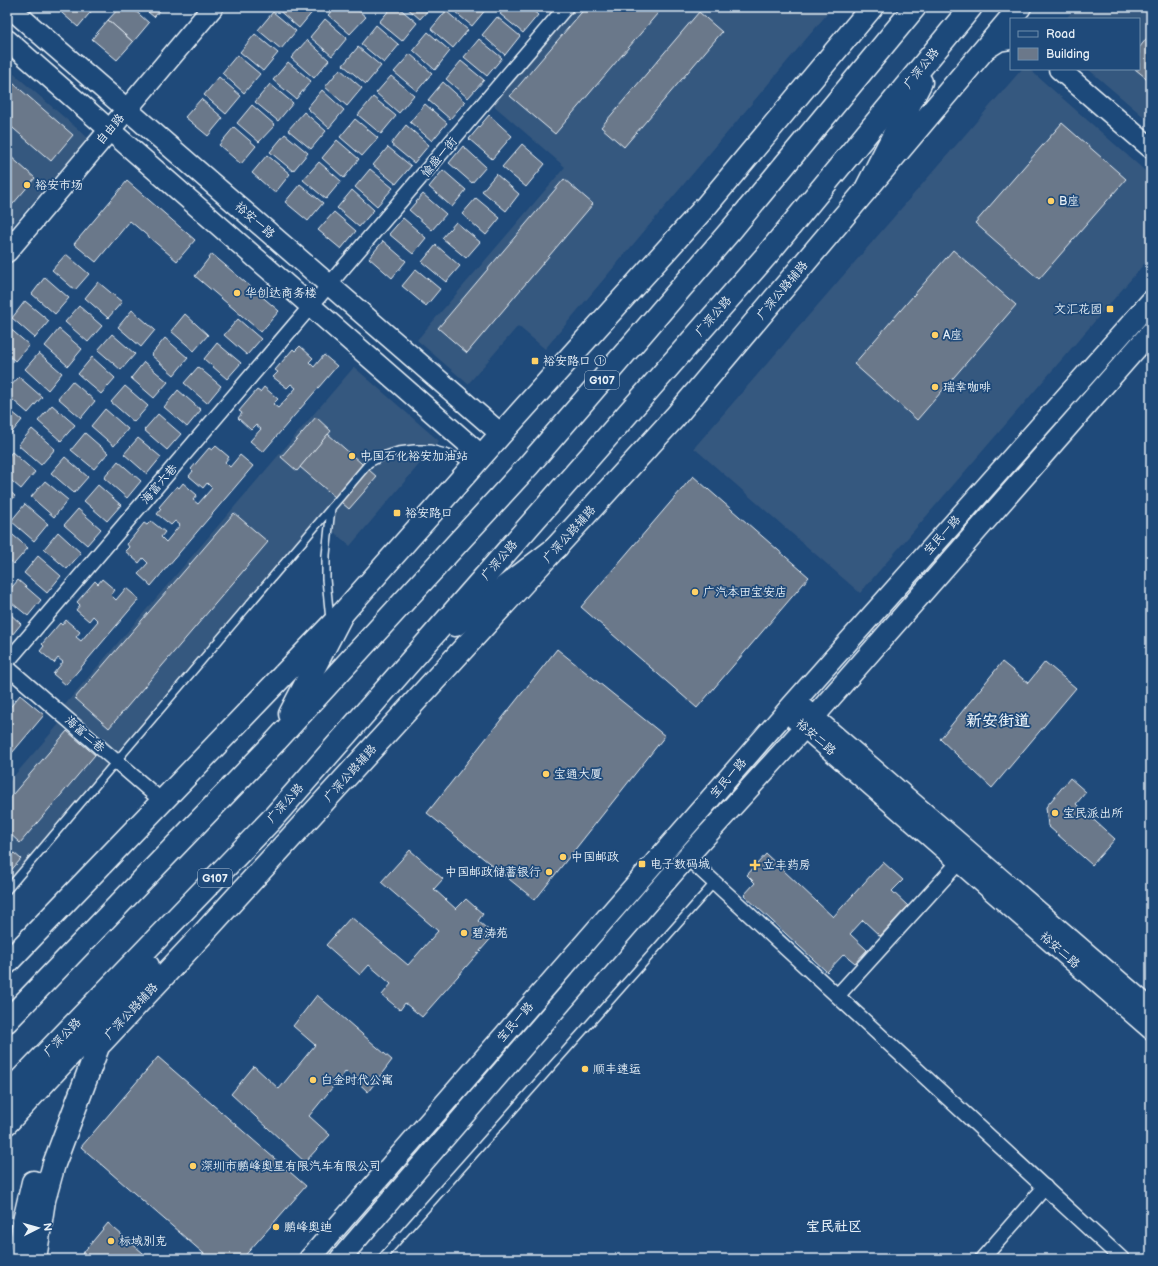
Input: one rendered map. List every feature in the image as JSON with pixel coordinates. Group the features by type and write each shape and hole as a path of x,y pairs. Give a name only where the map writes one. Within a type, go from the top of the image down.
{"main road":[{"name":"裕安一路","path":"9,7 501,434"},
{"name":"自由路","path":"7,252 214,7"},
{"path":"7,963 336,620 501,434 708,205 872,7"},
{"name":"G107","path":"12,1014 276,741 528,466 731,230 915,7"},
{"name":"广深公路","path":"7,1094 272,819 766,256 971,7"},
{"name":"广深公路辅路","path":"1011,18 1020,7"},
{"path":"1021,18 1024,7"},
{"name":"广深公路辅路","path":"99,1044 201,936 675,417 1010,19"},
{"path":"983,51 999,40 1010,39"},
{"path":"7,40 312,306 478,461"},
{"path":"865,192 940,44"},
{"path":"1060,70 1151,148"},
{"name":"宝民一路","path":"309,1259 792,705 1151,301"},
{"name":"宝民一路","path":"340,1259 688,857 809,722 1151,332"},
{"path":"416,655 557,547"},
{"path":"276,741 336,620"},
{"name":"裕安二路","path":"792,705 791,716 809,722 1151,1009"},
{"name":"裕安二路","path":"809,722 959,862 1151,1029"},
{"path":"7,1123 117,1004 233,860"},
{"path":"35,1259 44,1200 54,1164 99,1044 117,1004"},
{"path":"19,1259 24,1221 37,1170 48,1139 66,1098 99,1044"}],"street":[{"name":"愉盛一街","path":"312,306 566,7"},
{"name":"海富六巷","path":"7,662 312,306"},
{"name":"海富二巷","path":"7,667 163,802"},
{"path":"688,857 1122,1259"},
{"path":"838,995 959,862"},
{"path":"982,1259 1045,1187"}],"lane":[{"path":"7,890 369,463 398,451 414,449 445,452 460,458 478,461"},
{"path":"331,508 326,563 327,603 336,620"},
{"path":"380,1259 715,882"}],"shaded area":[{"path":"575,7 833,7 545,349 518,326 468,384 417,340 565,167 492,104"},
{"path":"1075,7 1151,7 1151,123 1089,70 1140,70 1140,18 1067,18"},
{"name":"裕安市场","path":"7,68 88,138 7,232"},
{"path":"1021,70 1030,70 1151,176 1151,256 860,593 694,448"},
{"path":"354,367 439,441 350,546 320,520 118,754 63,707"},
{"path":"59,724 108,766 7,884 7,784"}],"building":[{"path":"55,7 93,7 94,8 78,27"},
{"path":"120,7 131,7 149,23 133,42 108,20"},
{"path":"142,7 163,7 154,17"},
{"path":"311,7 314,10 299,28 276,8"},
{"path":"335,7 354,7 366,17 350,34 328,15"},
{"path":"392,7 398,7 417,23 402,41 379,22"},
{"path":"406,7 431,7 420,19"},
{"path":"449,7 485,7 487,8 472,26"},
{"path":"506,7 529,7 538,15 523,33 500,14"},
{"path":"586,7 663,7 555,134 510,96"},
{"path":"446,11 468,30 453,48 431,29"},
{"path":"273,12 296,31 281,49 258,30"},
{"path":"699,12 722,32 624,147 601,127"},
{"path":"497,17 520,36 505,55 482,35"},
{"path":"325,19 347,38 332,56 310,37"},
{"path":"108,20 133,42 117,60 92,39"},
{"path":"376,25 399,45 384,63 361,44"},
{"path":"428,32 450,51 435,70 413,50"},
{"path":"1151,33 1151,82 1136,70 1140,70 1140,47"},
{"path":"255,34 278,53 263,71 240,52"},
{"path":"479,39 502,58 487,76 464,57"},
{"path":"307,40 329,60 314,78 291,58"},
{"path":"358,47 381,66 366,84 343,65"},
{"path":"410,54 432,73 417,91 394,72"},
{"path":"237,55 260,74 244,93 222,73"},
{"path":"461,61 484,80 468,98 446,79"},
{"path":"288,62 311,81 296,99 273,80"},
{"path":"340,69 362,88 347,106 325,87"},
{"path":"391,76 414,95 399,113 376,93"},
{"path":"219,77 241,96 226,114 204,95"},
{"path":"7,78 73,135 51,161 7,123"},
{"path":"443,82 465,102 450,119 428,100"},
{"path":"270,84 293,103 278,121 255,102"},
{"path":"322,90 344,110 329,128 307,108"},
{"path":"373,97 396,116 381,134 358,115"},
{"path":"201,99 223,118 208,136 185,117"},
{"path":"425,104 447,123 432,141 410,122"},
{"path":"252,105 275,125 259,142 237,123"},
{"path":"304,112 326,131 311,149 288,130"},
{"path":"489,115 512,136 492,159 469,139"},
{"path":"355,119 378,138 362,156 340,137"},
{"name":"B座","path":"1062,123 1126,179 1039,279 975,223"},
{"path":"406,125 429,145 414,163 391,144"},
{"path":"234,127 256,146 241,164 219,145"},
{"path":"285,134 308,153 293,171 270,152"},
{"path":"337,140 359,159 344,178 322,158"},
{"path":"522,144 545,164 526,187 502,167"},
{"path":"463,146 486,167 472,183 449,163"},
{"path":"388,147 411,166 396,184 373,165"},
{"path":"267,155 290,174 275,193 252,173"},
{"path":"10,156 35,178 7,211 7,160"},
{"path":"319,162 341,181 326,199 303,180"},
{"path":"370,169 393,188 377,206 355,187"},
{"path":"443,170 466,190 452,207 429,187"},
{"path":"496,174 519,194 506,211 482,191"},
{"path":"564,179 593,204 467,353 438,328"},
{"path":"127,181 195,240 177,261 130,221 96,262 74,244"},
{"path":"300,184 323,203 308,221 285,202"},
{"path":"352,190 374,210 359,227 337,208"},
{"path":"423,194 446,214 432,230 409,210"},
{"path":"476,198 500,218 486,235 462,214"},
{"path":"334,212 356,231 341,249 318,230"},
{"path":"403,218 426,238 413,254 389,234"},
{"path":"456,222 480,242 466,258 442,238"},
{"path":"383,241 406,261 392,278 369,258"},
{"path":"436,245 460,266 446,282 422,262"},
{"name":"A座","path":"953,250 1016,305 917,420 854,364"},
{"path":"66,254 89,274 75,290 52,270"},
{"name":"华创达商务楼","path":"212,254 279,311 261,332 195,276"},
{"path":"416,269 440,289 426,306 402,286"},
{"path":"45,277 69,298 55,314 32,294"},
{"path":"98,282 122,302 108,318 85,298"},
{"path":"25,301 49,321 35,338 12,318"},
{"path":"79,306 102,326 88,342 65,322"},
{"path":"132,310 155,330 141,347 118,327"},
{"path":"185,314 208,335 194,351 171,331"},
{"path":"238,319 261,339 247,355 224,335"},
{"path":"7,326 29,345 15,361 7,354"},
{"path":"59,329 82,349 68,366 45,346"},
{"path":"112,334 135,354 121,370 98,350"},
{"path":"165,338 188,358 174,375 151,355"},
{"path":"217,343 241,363 227,379 204,359"},
{"path":"300,346 313,358 309,362 314,367 324,355 337,366 263,452 250,441 261,429 256,425 251,430 238,418 242,413 239,411 257,390 260,392 264,387 278,399 273,404 278,408 296,388 291,384 287,388 273,377 278,372 275,370 293,349 295,351"},
{"path":"39,353 62,373 48,390 25,369"},
{"path":"92,357 115,378 101,394 78,374"},
{"path":"144,362 168,382 154,398 131,378"},
{"path":"198,367 221,386 207,403 184,383"},
{"path":"19,377 42,397 28,413 7,395 7,390"},
{"path":"72,381 95,401 81,418 58,398"},
{"path":"125,386 148,406 134,422 111,402"},
{"path":"178,390 201,410 187,427 164,407"},
{"path":"52,405 75,425 61,441 38,421"},
{"path":"7,408 22,420 8,437 7,436"},
{"path":"105,409 128,429 114,446 91,426"},
{"path":"158,414 181,434 167,450 144,430"},
{"path":"316,417 331,431 297,471 281,457"},
{"path":"32,429 55,449 41,465 18,445"},
{"path":"85,433 108,453 94,469 71,450"},
{"path":"328,434 377,477 349,509 300,467"},
{"path":"138,438 161,457 147,474 124,454"},
{"path":"216,446 229,457 225,462 230,467 240,455 253,466 151,586 138,574 148,563 143,558 139,563 125,551 129,547 127,544 144,523 147,525 151,521 165,532 161,537 166,542 180,525 175,521 171,525 157,514 161,509 159,507 177,486 179,488 183,483 197,495 193,500 198,504 212,488 207,483 203,488 189,476 193,471 191,469 209,448 212,450"},
{"path":"12,452 35,472 21,489 7,477 7,458"},
{"path":"65,457 88,477 74,493 51,473"},
{"path":"118,461 141,481 127,498 104,478"},
{"name":"广汽本田宝安店","path":"693,476 809,577 697,708 581,607"},
{"path":"45,481 68,500 54,517 31,497"},
{"path":"98,485 121,505 107,521 84,501"},
{"path":"7,489 15,496 7,506"},
{"path":"25,504 48,524 34,541 11,521"},
{"path":"78,509 101,529 87,545 64,525"},
{"path":"234,513 268,542 109,728 75,698"},
{"path":"7,530 28,548 14,564 7,558"},
{"path":"58,532 81,553 67,569 44,549"},
{"path":"38,556 61,576 47,593 24,573"},
{"path":"102,579 115,590 111,595 116,600 126,588 139,599 66,685 53,674 63,662 58,658 54,663 40,651 44,646 42,644 60,623 62,625 66,620 80,632 76,637 81,641 98,621 93,616 89,621 76,610 80,605 77,602 95,581 98,584"},
{"path":"18,580 41,600 28,616 7,599 7,593"},
{"path":"7,611 21,624 8,640 7,640"},
{"name":"宝通大厦","path":"557,649 665,736 535,900 427,813"},
{"path":"1002,662 1028,683 1045,662 1076,688 992,788 940,739"},
{"path":"20,695 44,715 7,759 7,711"},
{"path":"67,731 95,755 20,843 7,831 7,801"},
{"path":"1070,778 1086,792 1076,804 1115,839 1092,865 1048,826 1046,807"},
{"path":"7,847 21,859 7,875"},
{"name":"碧涛苑","path":"410,850 443,879 434,889 456,909 466,899 483,914 478,921 494,935 422,1017 405,1003 400,1010 382,995 391,984 369,965 360,975 326,945 351,917 408,965 438,931 381,882"},
{"path":"766,854 833,917 883,862 903,880 892,891 908,906 880,936 863,920 850,934 867,950 855,963 844,954 827,972 744,895 755,883 747,875"},
{"name":"白金时代公寓","path":"317,995 392,1060 368,1092 346,1071 309,1116 330,1135 305,1162 231,1094 254,1066 279,1089 315,1045 293,1026"},
{"name":"深圳市鹏峰奥星有限汽车有限公司","path":"158,1057 306,1186 242,1259 210,1259 81,1147"},
{"name":"标域别克","path":"108,1223 150,1259 78,1259"}],"place":[{"name":"裕安市场","path":"27,185"},
{"name":"B座","path":"1051,201"},
{"name":"华创达商务楼","path":"237,293"},
{"name":"文汇花园","path":"1110,309"},
{"name":"A座","path":"935,335"},
{"name":"裕安路口 ①","path":"535,361"},
{"name":"瑞幸咖啡","path":"935,387"},
{"name":"中国石化裕安加油站","path":"352,456"},
{"name":"裕安路口","path":"397,513"},
{"name":"广汽本田宝安店","path":"695,592"},
{"name":"宝通大厦","path":"546,774"},
{"name":"宝民派出所","path":"1055,813"},
{"name":"中国邮政","path":"563,857"},
{"name":"电子数码城","path":"642,864"},
{"name":"立丰药房","path":"755,865"},
{"name":"中国邮政储蓄银行","path":"549,872"},
{"name":"碧涛苑","path":"464,933"},
{"name":"顺丰速运","path":"585,1069"},
{"name":"白金时代公寓","path":"313,1080"},
{"name":"深圳市鹏峰奥星有限汽车有限公司","path":"193,1166"},
{"name":"鹏峰奥迪","path":"276,1227"},
{"name":"标域别克","path":"111,1241"}],"district":[{"name":"新安街道","path":"998,720"},
{"name":"宝民社区","path":"834,1226"}]}
